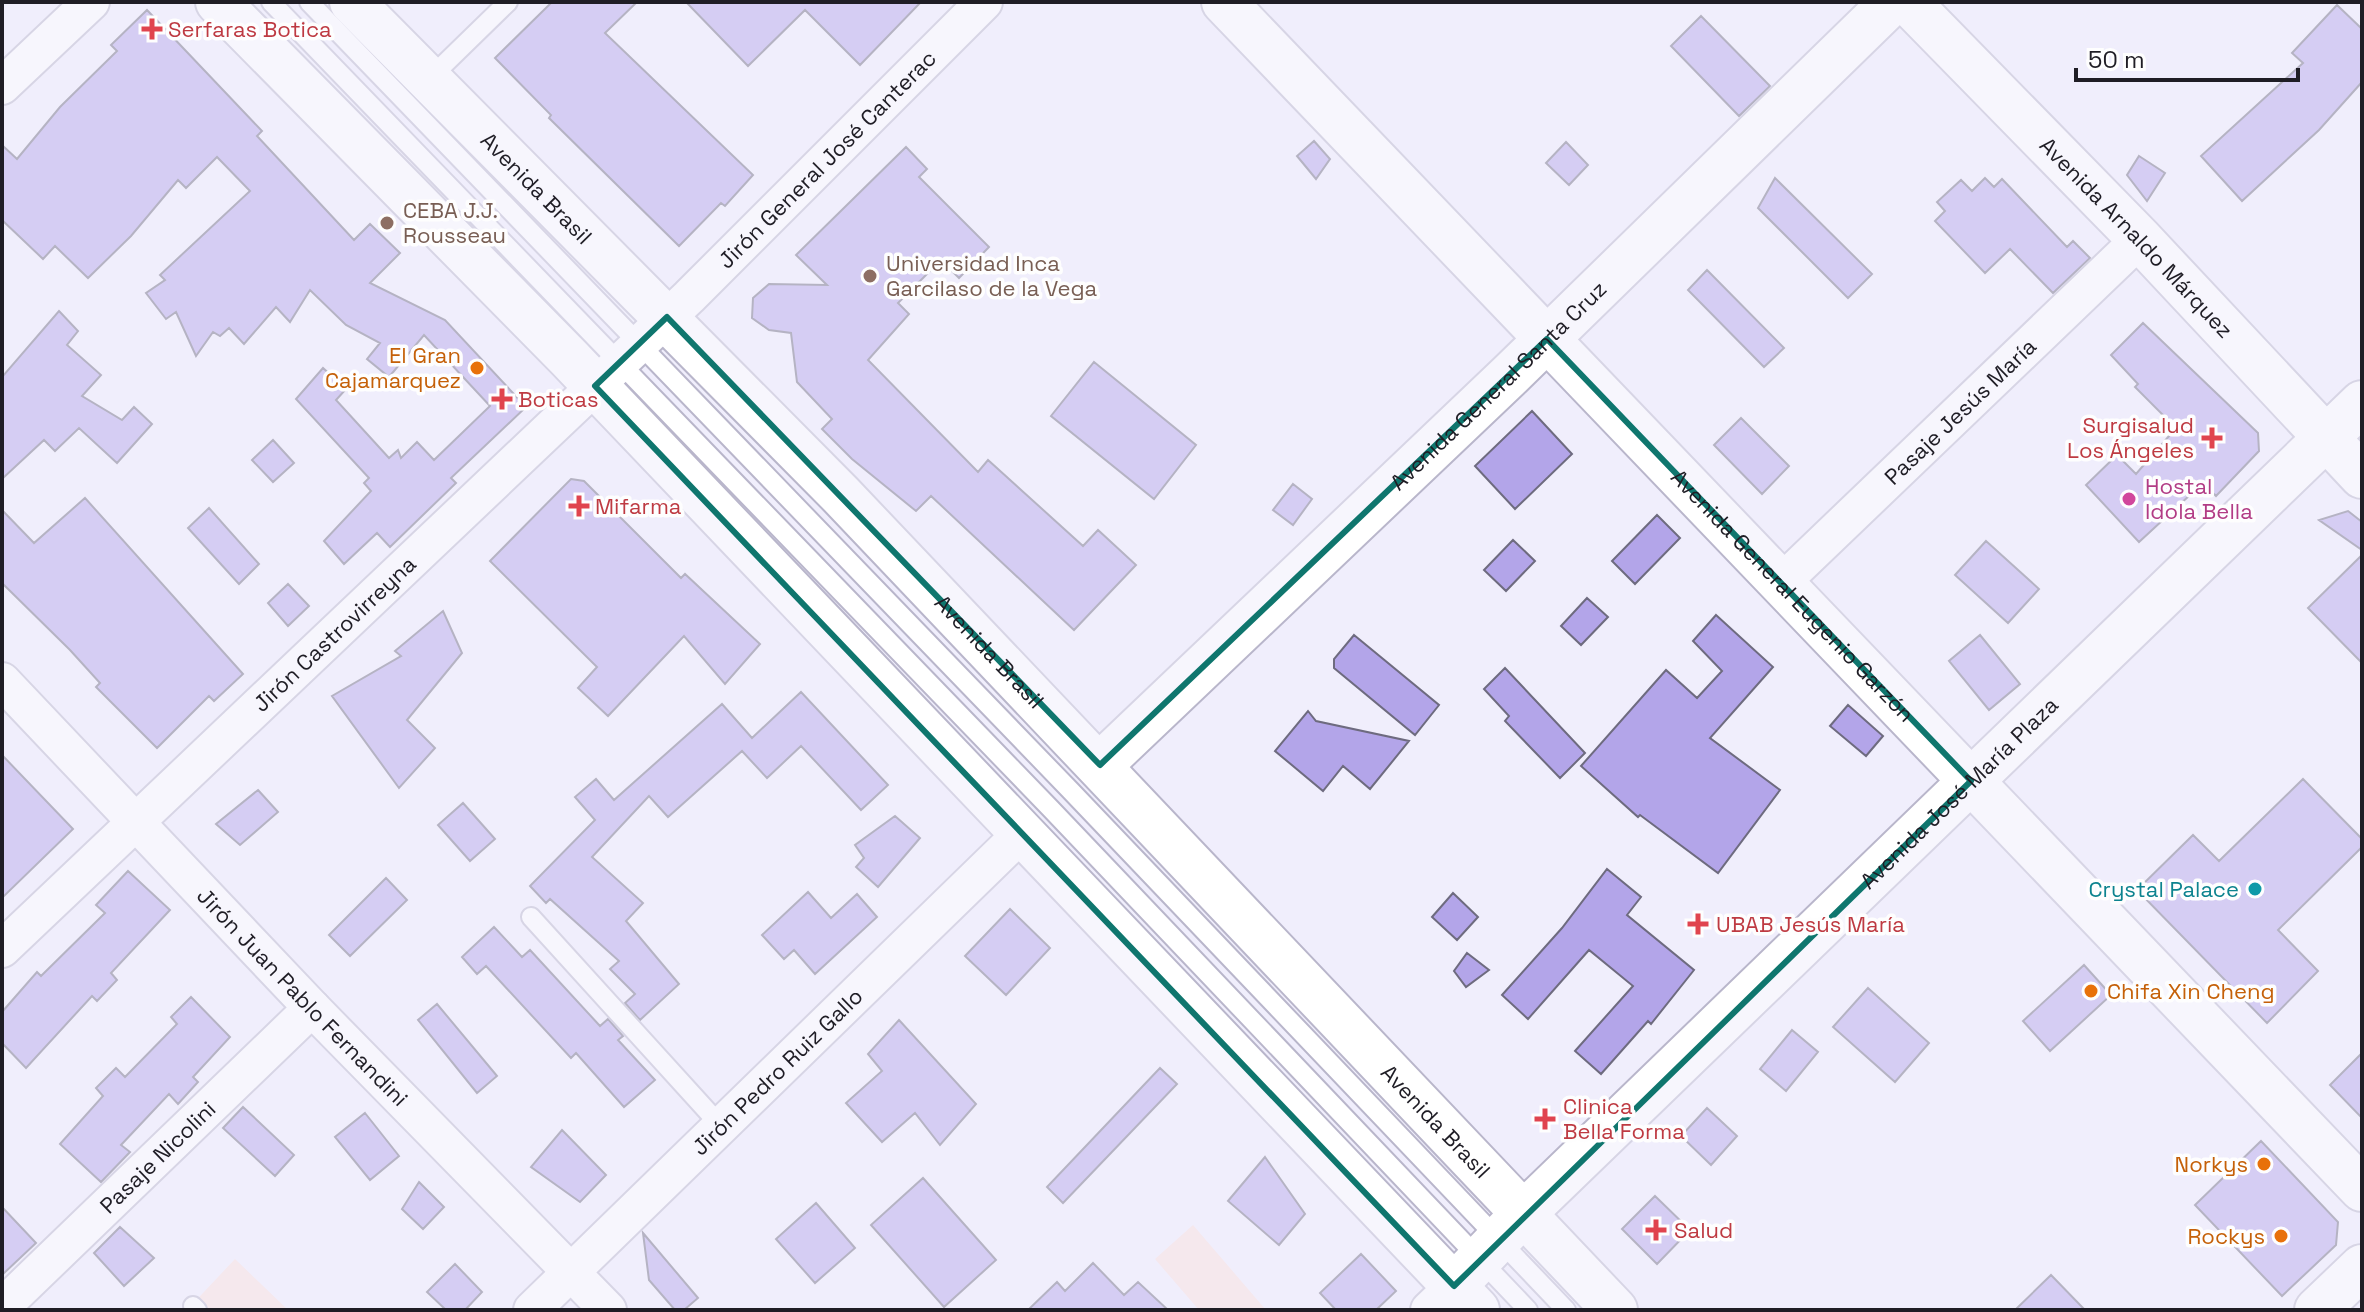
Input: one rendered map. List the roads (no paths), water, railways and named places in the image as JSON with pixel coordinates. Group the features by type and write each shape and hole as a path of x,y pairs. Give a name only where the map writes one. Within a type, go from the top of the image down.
{"main road":[{"name":"Avenida Brasil","path":"218,2 631,352 1100,765 1477,1270"},
{"name":"Avenida Brasil","path":"352,2 430,78 631,352 1023,832 1477,1270 1615,1310"},
{"name":"Avenida General Eugenio Garzón","path":"1224,2 2362,1189"},
{"name":"Avenida General Santa Cruz","path":"1100,765 1547,339 1892,2"},
{"name":"Avenida Arnaldo Márquez","path":"1908,2 2140,239 2362,476"},
{"name":"Avenida José María Plaza","path":"1477,1270 1971,781 2362,403"},
{"path":"2317,1310 2362,1267"}],"street":[{"path":"2,86 91,2"},
{"name":"Jirón General José Canterac","path":"631,352 984,2"},
{"name":"Pasaje Jesús María","path":"1781,583 2140,239"},
{"name":"Jirón Castrovirreyna","path":"2,949 631,352"},
{"name":"Jirón Juan Pablo Fernandini","path":"2,681 312,1008 608,1310"},
{"name":"Jirón Pedro Ruiz Gallo","path":"532,1310 1023,832"},
{"name":"Pasaje Nicolini","path":"2,1307 312,1008"}],"lane":[{"name":"Avenida Brasil","path":"271,2 631,352 1477,1270 1566,1310"},
{"name":"Avenida Brasil","path":"309,2 1477,1270 1528,1310"},
{"path":"430,78 508,2"},
{"path":"531,917 720,1125"}],"place":[{"name":"Serfaras Botica","path":"152,29"},
{"name":"CEBA J.J. Rousseau","path":"387,223"},
{"name":"Universidad Inca Garcilaso de la Vega","path":"870,276"},
{"name":"El Gran Cajamarquez","path":"477,368"},
{"name":"Boticas","path":"502,399"},
{"name":"Surgisalud Los Ángeles","path":"2212,438"},
{"name":"Hostal Idola Bella","path":"2129,499"},
{"name":"Mifarma","path":"579,506"},
{"name":"Crystal Palace","path":"2255,889"},
{"name":"UBAB Jesús María","path":"1698,924"},
{"name":"Chifa Xin Cheng","path":"2091,991"},
{"name":"Clinica Bella Forma","path":"1545,1119"},
{"name":"Norkys","path":"2264,1164"},
{"name":"Salud","path":"1656,1230"},
{"name":"Rockys","path":"2281,1236"}]}
